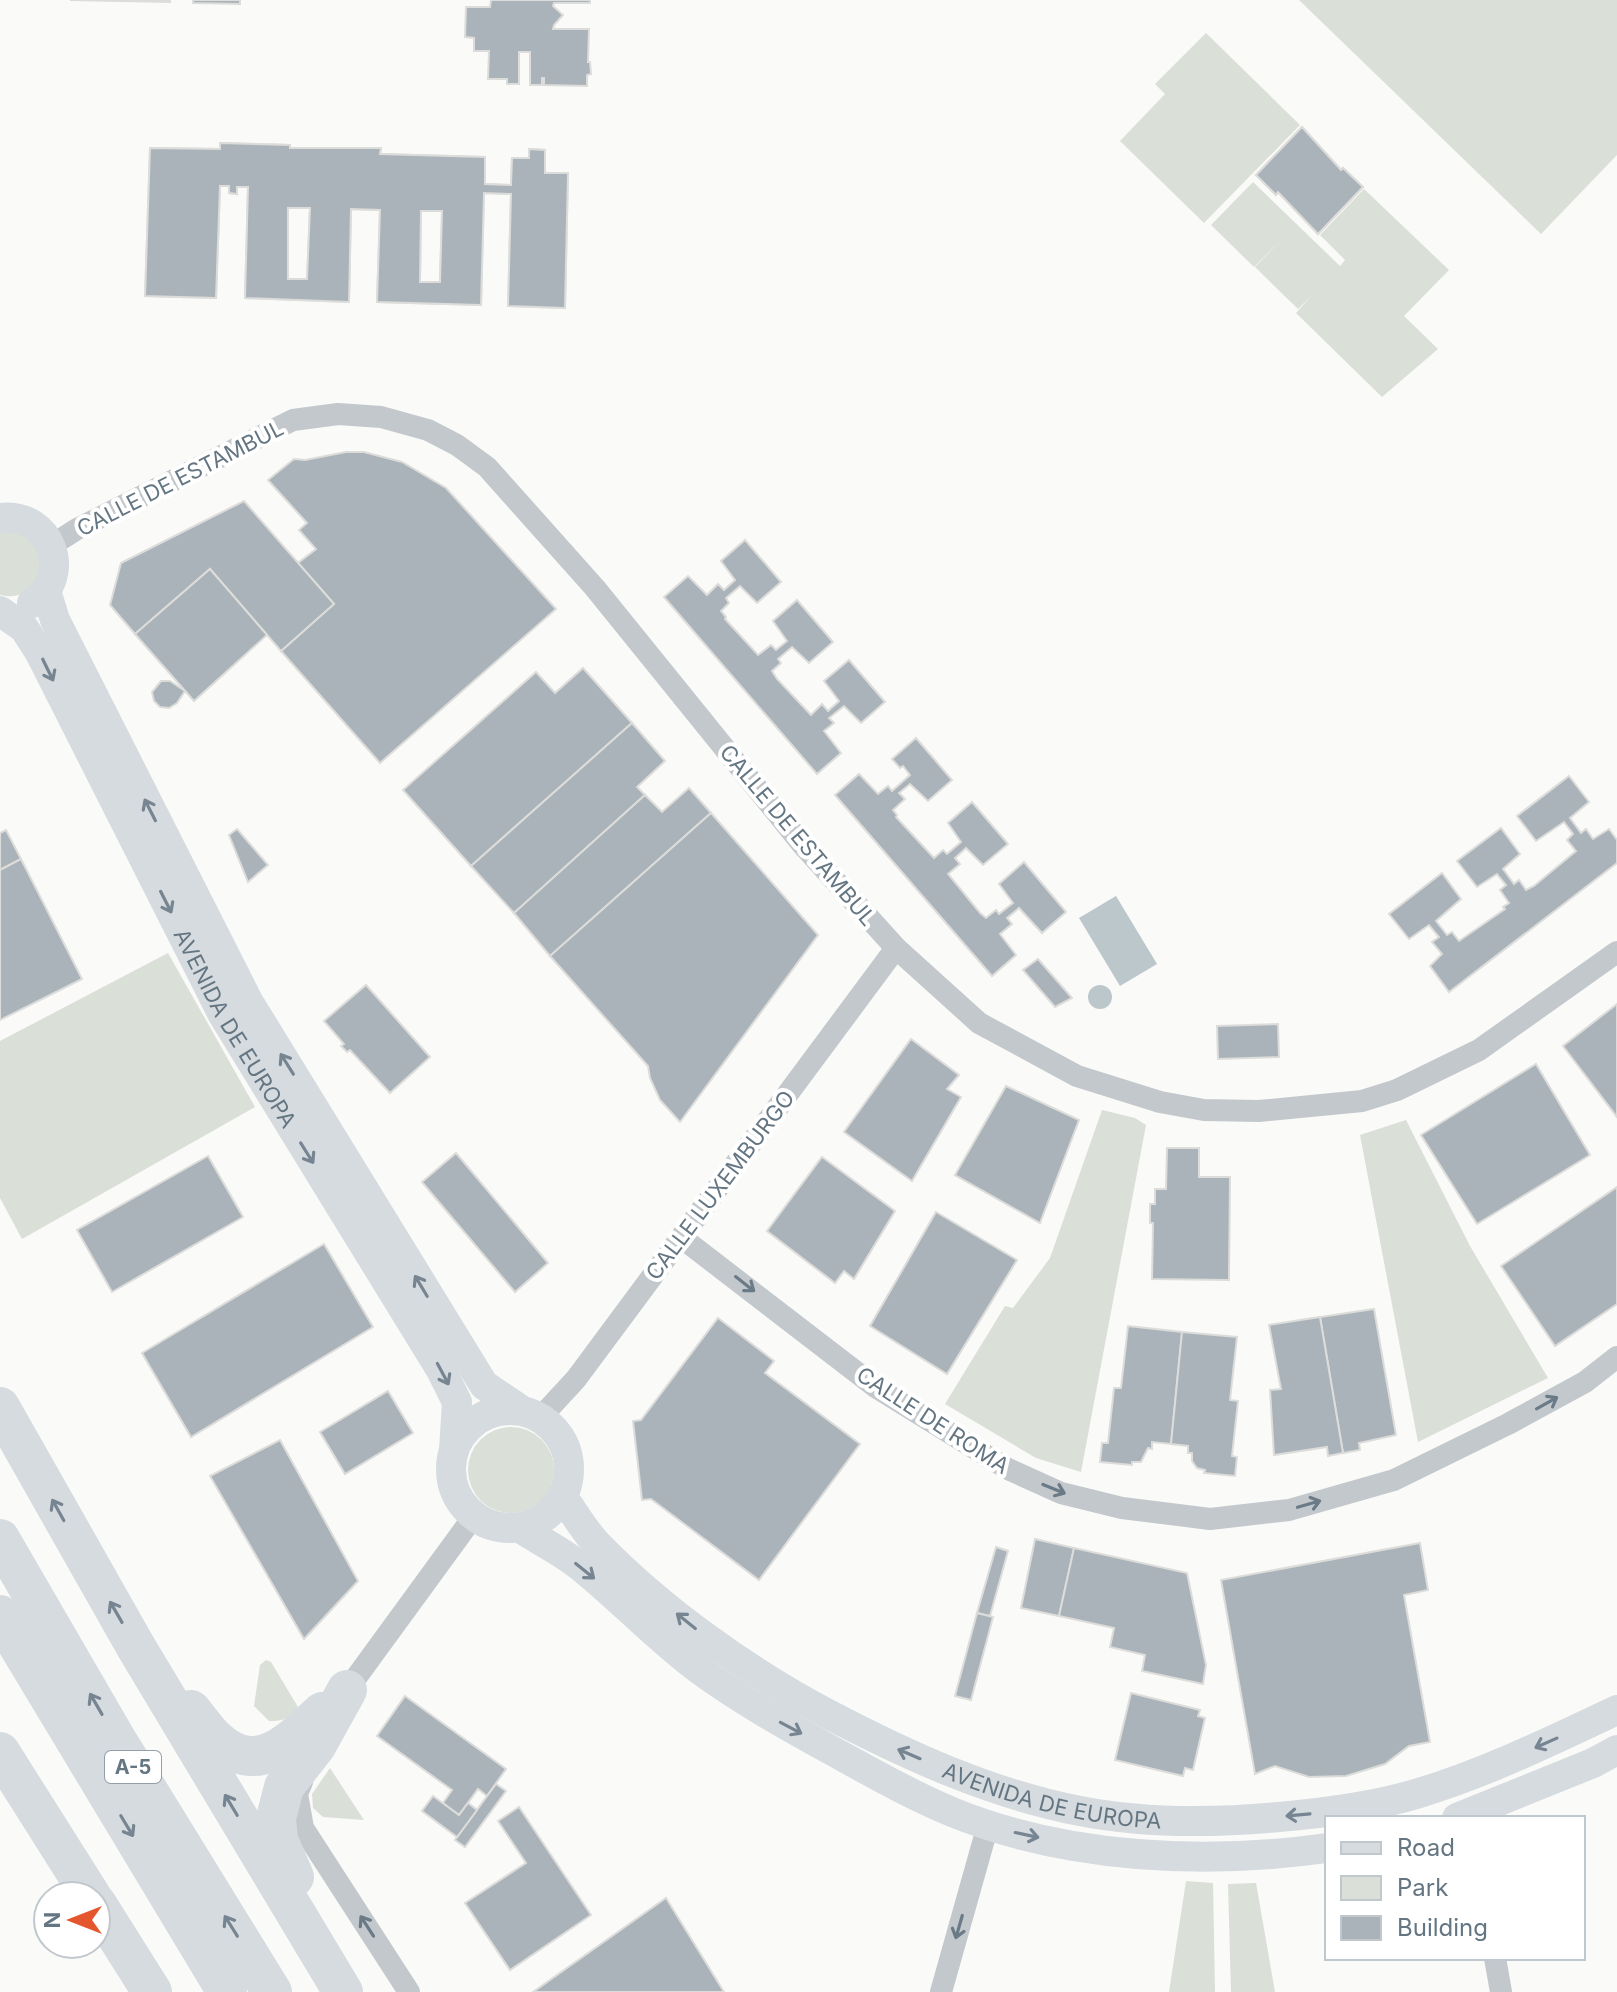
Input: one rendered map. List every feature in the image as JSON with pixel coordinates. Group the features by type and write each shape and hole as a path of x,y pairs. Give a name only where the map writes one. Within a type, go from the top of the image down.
{"highway":[{"path":"0,1407 136,1647 346,1992"},
{"name":"A-5","path":"0,1539 116,1739 272,1992"},
{"name":"A-5","path":"0,1615 227,1992"},
{"path":"136,1647 220,1744 242,1755 265,1757 347,1690"},
{"path":"346,1992 328,1937 284,1859 276,1818 284,1787 316,1746 347,1690"},
{"path":"0,1752 81,1880"},
{"path":"0,1760 56,1880"},
{"path":"112,1928 152,1992"},
{"path":"101,1960 119,1992"}],"street":[{"name":"CALLE DE ESTAMBUL","path":"52,545 77,529 293,420 338,414 381,417 428,430 457,445 487,467 595,588 804,847 896,948 979,1023 1077,1076 1160,1102 1204,1110 1250,1111 1362,1101 1397,1090 1479,1050 1617,952"},
{"path":"0,610 23,607 36,601 53,577 55,561 52,545 43,532 6,510"},
{"name":"AVENIDA DE EUROPA","path":"46,591 65,642 248,1001 477,1375 484,1385 530,1414"},
{"name":"AVENIDA DE EUROPA","path":"0,610 24,628 40,653 223,1015 441,1370 457,1402 454,1450"},
{"name":"CALLE LUXEMBURGO","path":"530,1414 576,1379 896,948"},
{"name":"CALLE DE ROMA","path":"682,1238 877,1388 1008,1469 1061,1493 1122,1508 1210,1519 1289,1510 1394,1480 1544,1405 1585,1382 1617,1357"},
{"path":"504,1410 530,1414 554,1429 564,1444 569,1461 568,1479 562,1496 535,1524 520,1528 492,1526 474,1516 461,1503 453,1486 451,1468 454,1450 461,1435 473,1422 487,1414 504,1410"},
{"name":"AVENIDA DE EUROPA","path":"562,1496 597,1544 654,1595 722,1650 801,1700 881,1742 963,1777 1080,1811 1156,1821 1223,1822 1318,1814 1414,1795 1499,1765 1617,1710"},
{"path":"347,1690 474,1516"},
{"name":"AVENIDA DE EUROPA","path":"520,1528 579,1566 650,1630 699,1669 762,1712 877,1776 952,1812 988,1825 1072,1844 1181,1858 1266,1856 1325,1848"},
{"path":"316,1746 297,1794 303,1828 409,1992"},
{"path":"1466,1816 1617,1750"},
{"path":"941,1992 988,1825"},
{"path":"1495,1960 1501,1992"}],"green space":[{"path":"1299,0 1617,0 1617,155 1541,234"},
{"path":"1206,33 1300,125 1204,223 1120,141 1165,94 1155,84"},
{"path":"1253,182 1340,266 1345,260 1320,235 1364,189 1449,270 1404,316 1438,349 1382,397 1296,313 1312,295 1298,309 1255,267 1285,236 1254,267 1211,225"},
{"path":"6,528 35,540 42,572 29,588 14,596 0,595 0,530"},
{"path":"168,953 255,1107 22,1239 0,1198 0,1041"},
{"path":"1102,1110 1135,1118 1146,1125 1081,1472 1036,1458 945,1404 1005,1306 1013,1308 1050,1258"},
{"path":"1406,1120 1470,1246 1548,1378 1418,1442 1360,1135"},
{"path":"503,1427 519,1427 542,1439 551,1453 554,1470 551,1487 542,1501 519,1513 503,1513 487,1506 475,1494 468,1478 468,1462 475,1446 487,1434"},
{"path":"266,1660 271,1662 298,1707 282,1720 269,1721 254,1706 260,1665"},
{"path":"330,1768 364,1820 323,1817 313,1808 312,1794"},
{"path":"1186,1881 1213,1883 1215,1992 1169,1992"},
{"path":"1256,1883 1275,1992 1231,1992 1228,1884"}],"shaded area":[{"path":"1116,896 1157,964 1120,986 1079,918"},
{"path":"1100,985 1109,988 1112,997 1109,1006 1100,1009 1091,1006 1088,997 1091,988"}],"building":[{"path":"70,0 170,0 170,2"},
{"path":"193,0 240,0 240,4 193,3"},
{"path":"491,0 590,0 590,3 554,3 553,6 563,15 553,29 589,29 588,62 591,74 587,75 587,86 544,85 544,78 542,85 530,85 530,52 519,52 519,84 507,84 507,79 488,79 489,51 474,51 474,38 465,37 466,7 490,7"},
{"path":"1302,127 1341,170 1343,168 1363,187 1318,234 1278,192 1276,195 1256,175","holes":["1306,163 1327,184 1310,202 1289,181"]},
{"path":"1302,127 1341,170 1343,168 1363,187 1318,234 1278,192 1276,195 1256,175"},
{"path":"220,143 290,145 290,148 381,148 380,154 485,157 485,184 511,185 512,158 529,158 529,149 545,150 545,173 568,173 565,308 508,306 511,194 484,193 481,305 377,302 380,210 351,209 349,302 245,298 248,187 237,187 237,194 229,193 229,186 220,186 216,298 145,296 150,148 220,149","holes":["288,208 310,208 307,279 288,279","421,211 442,211 440,282 420,282"]},
{"path":"220,143 290,145 290,148 381,148 380,154 485,157 485,184 511,185 512,158 529,158 529,149 545,150 545,173 568,173 565,308 508,306 511,194 484,193 481,305 377,302 380,210 351,209 349,302 245,298 248,187 237,187 237,194 229,193 229,186 220,186 216,298 145,296 150,148 220,149","holes":["288,208 310,208 307,279 288,279","421,211 442,211 440,282 420,282"]},
{"path":"346,452 364,452 402,462 446,488 556,609 380,763 281,651 334,604 298,563 316,549 299,530 307,523 268,480 294,459 305,460"},
{"path":"244,501 334,604 281,651 210,569 135,634 110,605 121,563"},
{"path":"745,540 781,582 757,603 740,586 726,598 729,603 721,611 725,619 758,655 771,645 776,650 787,641 773,621 797,600 833,642 809,663 792,647 778,659 781,663 772,671 777,679 811,715 822,704 828,711 839,701 824,681 849,660 885,702 861,723 844,706 829,718 834,723 824,731 841,753 817,774 664,597 688,576 707,595 718,584 724,590 735,580 721,561"},
{"path":"210,569 267,635 194,701 135,634"},
{"path":"583,668 632,723 471,866 403,790 536,672 555,693"},
{"path":"161,681 170,681 185,691 169,708 160,707 154,701 152,692"},
{"path":"632,723 665,761 637,787 645,795 514,913 471,866"},
{"path":"916,738 952,780 928,801 910,784 899,793 905,799 893,810 896,817 934,858 943,850 947,854 961,842 948,823 972,802 1008,844 983,865 966,848 955,858 960,864 948,874 980,913 986,918 996,910 999,914 1013,903 999,884 1024,862 1066,912 1042,933 1019,908 1007,918 1012,924 1000,934 1016,955 992,976 835,795 859,774 878,794 888,786 892,791 910,775 892,759"},
{"path":"1569,776 1589,802 1570,818 1581,833 1586,829 1593,839 1609,829 1617,840 1617,863 1449,992 1430,966 1442,954 1432,942 1439,937 1429,925 1409,939 1389,914 1442,873 1461,899 1436,921 1447,935 1452,932 1459,941 1505,909 1503,907 1509,903 1500,890 1506,885 1497,874 1477,887 1457,861 1501,828 1520,854 1503,869 1514,884 1519,880 1526,890 1534,886 1576,851 1567,840 1573,834 1564,822 1536,841 1517,816"},
{"path":"689,788 711,813 550,956 514,913 645,795 662,812"},
{"path":"711,813 818,935 680,1122 660,1100 648,1066 550,956"},
{"path":"237,829 268,865 248,882 229,835"},
{"path":"6,830 21,859 0,870 0,833"},
{"path":"21,859 82,979 0,1020 0,870"},
{"path":"1038,959 1072,998 1055,1007 1023,970"},
{"path":"366,985 430,1057 390,1093 350,1050 347,1052 341,1046 344,1044 324,1021"},
{"path":"1617,1004 1617,1117 1563,1046"},
{"path":"1278,1024 1279,1057 1218,1059 1217,1026"},
{"path":"911,1039 959,1075 947,1089 961,1097 912,1181 844,1132"},
{"path":"1536,1064 1590,1155 1477,1224 1421,1135"},
{"path":"1006,1086 1079,1120 1040,1223 955,1175"},
{"path":"1167,1148 1199,1148 1199,1177 1230,1177 1229,1280 1152,1279 1153,1223 1150,1223 1150,1204 1155,1204 1155,1189 1166,1189"},
{"path":"456,1153 548,1263 515,1292 422,1182"},
{"path":"208,1156 243,1217 112,1292 77,1230"},
{"path":"822,1157 895,1211 854,1279 844,1271 835,1283 767,1231"},
{"path":"1617,1187 1617,1304 1555,1346 1501,1266"},
{"path":"936,1212 1017,1260 947,1374 870,1326"},
{"path":"324,1244 373,1327 191,1437 142,1353"},
{"path":"1374,1309 1396,1435 1359,1443 1360,1450 1343,1453 1320,1317"},
{"path":"1320,1317 1343,1453 1328,1456 1327,1447 1274,1455 1270,1390 1281,1389 1269,1325"},
{"path":"718,1318 774,1361 765,1373 860,1444 759,1580 651,1499 642,1500 633,1421 641,1420"},
{"path":"1128,1326 1182,1332 1171,1444 1152,1442 1152,1449 1148,1448 1141,1462 1132,1462 1132,1465 1100,1462 1102,1443 1108,1443 1114,1388 1121,1388"},
{"path":"1182,1332 1237,1337 1230,1400 1238,1401 1232,1456 1237,1457 1235,1476 1204,1473 1205,1470 1197,1468 1192,1461 1188,1446 1171,1444"},
{"path":"388,1391 413,1433 345,1474 320,1432"},
{"path":"280,1440 358,1581 304,1639 210,1476"},
{"path":"1035,1539 1074,1548 1059,1616 1021,1608"},
{"path":"1420,1543 1428,1590 1404,1595 1430,1742 1409,1746 1385,1764 1346,1776 1309,1777 1275,1766 1255,1774 1221,1580"},
{"path":"996,1547 1008,1551 990,1616 977,1613"},
{"path":"1074,1548 1187,1573 1206,1665 1203,1684 1142,1671 1145,1655 1110,1647 1114,1628 1059,1616"},
{"path":"977,1613 993,1617 971,1700 955,1696"},
{"path":"1131,1693 1200,1710 1198,1716 1205,1718 1193,1770 1185,1768 1183,1776 1115,1760"},
{"path":"405,1696 506,1769 487,1796 478,1789 459,1815 443,1803 452,1790 377,1736"},
{"path":"496,1784 506,1791 465,1847 455,1840"},
{"path":"433,1796 459,1815 468,1803 477,1810 457,1837 422,1811"},
{"path":"519,1807 591,1915 510,1970 465,1903 526,1863 498,1821"},
{"path":"666,1898 724,1992 533,1992"}]}
